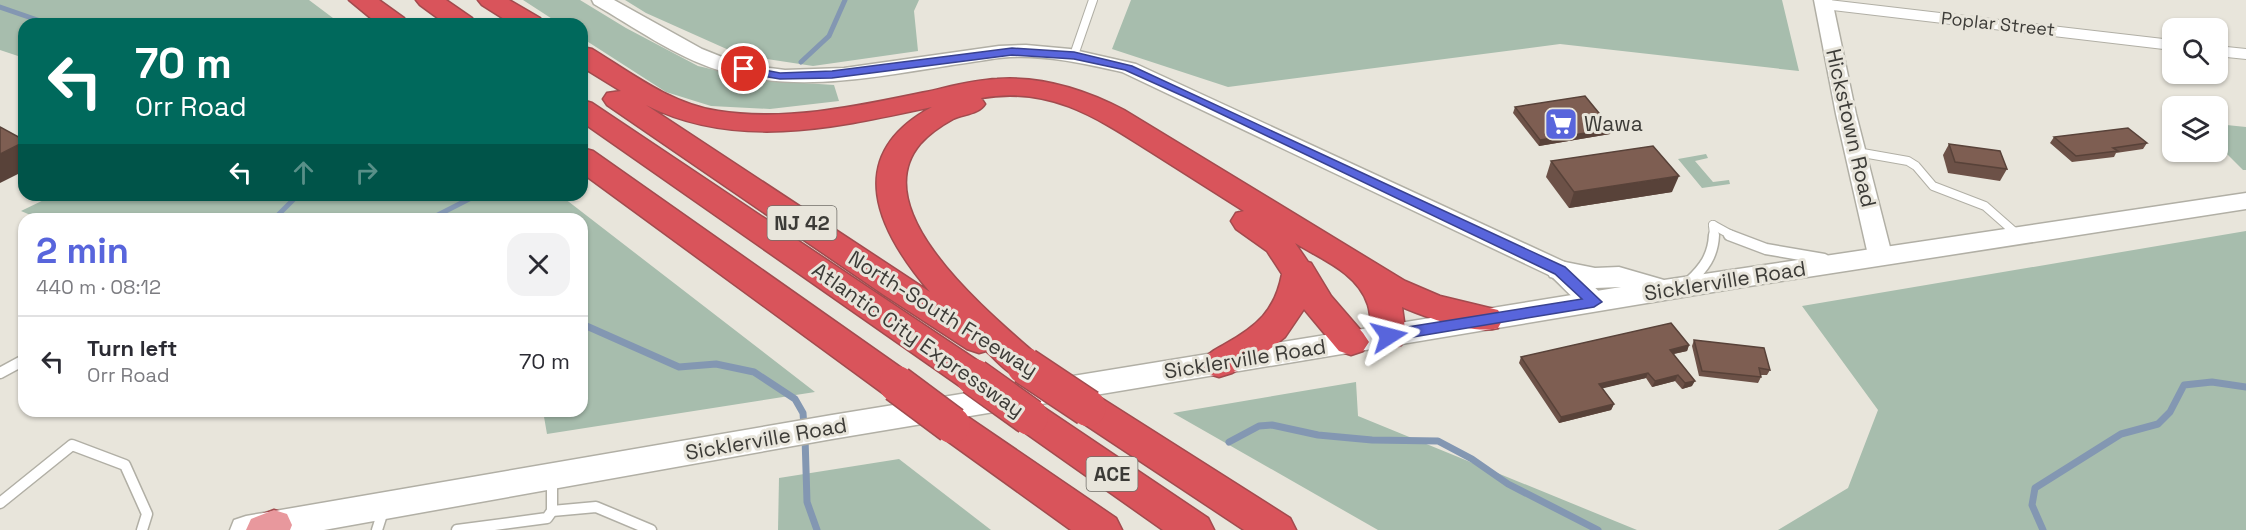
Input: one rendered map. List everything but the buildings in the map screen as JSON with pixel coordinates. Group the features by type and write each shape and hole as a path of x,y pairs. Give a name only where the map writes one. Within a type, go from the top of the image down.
{"highway":[{"path":"362,0 387,18"},
{"path":"429,0 454,18"},
{"path":"470,0 497,18"},
{"path":"491,0 521,18"},
{"path":"588,59 679,110 723,120 761,123 804,121 997,87 1027,87 1057,91 1079,98 1114,116 1366,273 1412,299 1486,320"},
{"name":"North-South Freeway","path":"588,79 896,287 1024,366 1275,530"},
{"path":"1024,366 936,277 913,248 899,223 891,200 890,176 897,153 913,133 938,116 967,105 995,100 1042,102 1079,115 1265,232 1278,243 1319,305 1351,342"},
{"name":"Atlantic City Expressway","path":"588,113 1194,530"},
{"path":"588,162 1102,530"},
{"path":"1218,364 1254,344 1277,325 1293,301 1299,272"},
{"path":"1366,273 1384,300 1389,316 1389,336"},
{"path":"952,424 1074,530"}],"main road":[{"name":"Sicklerville Road","path":"262,528 381,518 552,476 801,433 1674,288 2246,201"},
{"path":"1560,270 1595,278 1619,277 1674,288"}],"street":[{"path":"601,0 697,54 726,66 780,76 832,75 1012,51 1074,55 1128,68 1199,99 1560,270 1594,302"},
{"name":"Poplar Street","path":"1823,2 2162,44"},
{"name":"Hickstown Road","path":"1823,2 1846,114 1880,255"},
{"path":"2228,52 2246,54"}],"lane":[{"path":"1074,55 1093,0"},
{"path":"1857,152 1908,161 1916,166 1933,186 1985,206 2018,235"},
{"path":"1674,288 1704,269 1715,244 1713,225 1730,236 1755,247 1785,255 1848,261"},
{"path":"0,373 18,363"},
{"path":"0,503 72,445 125,465 147,514 142,530"},
{"path":"457,530 547,518 552,511 552,476"},
{"path":"552,511 596,507 651,530"}],"green space":[{"path":"0,0 309,0 333,18 18,18 18,56 0,50"},
{"path":"523,0 580,0 626,28 698,66 758,80 834,85 839,101 770,109 711,106 666,92 588,42 588,18 551,18"},
{"path":"625,0 919,0 914,11 918,51 813,66 740,55 646,13"},
{"path":"1131,0 1782,0 1799,71 1560,44 1228,87 1112,49"},
{"path":"2228,125 2246,127 2246,170 2243,170 2228,155"},
{"path":"1706,154 1708,158 1695,161 1713,182 1729,180 1730,184 1702,188 1678,159"},
{"path":"42,201 568,201 583,213 26,213 21,211"},
{"path":"588,217 815,392 547,434 544,417 588,417"},
{"path":"2246,231 2246,530 1778,530 1848,488 1878,410 1802,306"},
{"path":"1356,382 1358,416 1637,530 1378,530 1173,413"},
{"path":"899,459 991,530 778,530 779,478"}],"waterway":[{"path":"801,62 829,36 845,0"},
{"path":"0,7 32,18"},
{"path":"280,213 292,201"},
{"path":"442,213 465,201"},
{"path":"588,327 679,367 716,364 754,372 795,399 803,413 804,427"},
{"path":"2043,530 2032,505 2035,488 2121,434 2158,424 2170,412 2184,385 2212,382 2246,387"},
{"path":"1229,442 1259,426 1272,425 1318,435 1372,440 1438,441 1472,459 1508,484 1598,530"},
{"path":"805,437 807,502 817,530"}],"place":[{"name":"Wawa","path":"1561,124"}],"route":[{"path":"744,69 780,76 832,75 1012,51 1074,55 1128,68 1199,99 1560,270 1594,302 1389,336"}]}
